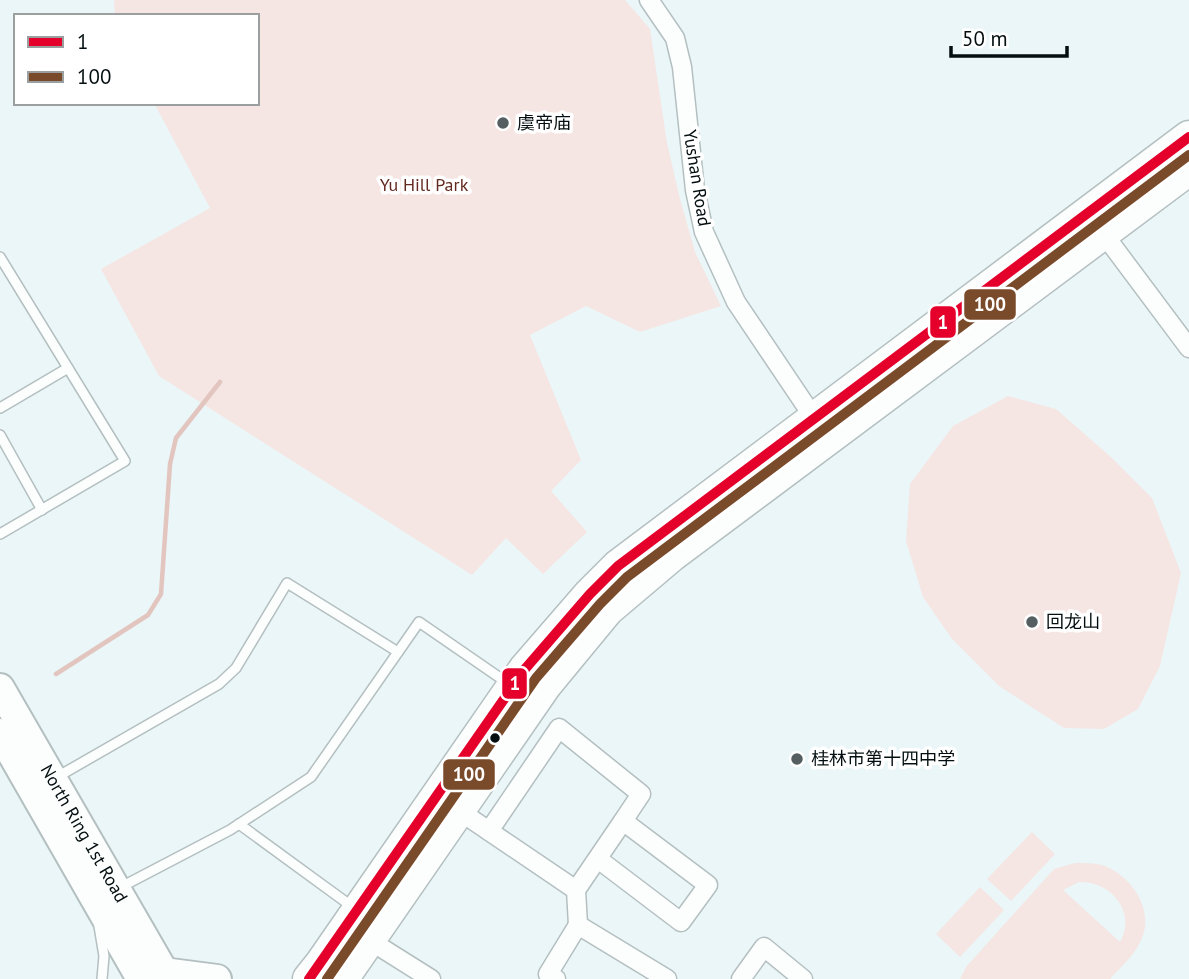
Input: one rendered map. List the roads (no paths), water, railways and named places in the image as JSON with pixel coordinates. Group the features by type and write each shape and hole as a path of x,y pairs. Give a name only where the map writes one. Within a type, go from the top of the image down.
{"highway":[{"path":"309,979 513,686 571,615 618,566 1189,137"},
{"path":"342,979 523,715 607,610 634,585 1189,169"}],"main road":[{"name":"North Ring 1st Road","path":"0,688 53,780 105,893"},
{"name":"North Ring 1st Road","path":"0,733 158,976"},
{"path":"158,976 217,979"}],"street":[{"name":"Yushan Road","path":"649,0 675,38 682,67 695,190 704,232 736,302 814,418"},
{"path":"1102,233 1189,348"},
{"path":"489,831 559,728 641,794 576,890 578,925 550,977"},
{"path":"458,810 576,890"},
{"path":"598,859 681,922 708,885 623,821"},
{"path":"578,925 667,979"},
{"path":"369,940 431,979"},
{"path":"741,979 764,947 803,979"}],"lane":[{"path":"0,257 125,461 0,534"},
{"path":"0,408 68,368"},
{"path":"0,435 42,510"},
{"path":"53,780 219,684 236,668 287,583 398,652"},
{"path":"102,979 105,893 239,824 311,777 419,622 513,686"},
{"path":"239,824 358,911"}],"waterway":[{"path":"56,674 148,615 161,594 170,464 176,438 220,382"}],"place":[{"name":"虞帝庙","path":"503,123"},
{"name":"回龙山","path":"1032,622"},
{"name":"桂林市第十四中学","path":"797,759"}],"park label":[{"name":"Yu Hill Park","path":"424,185"}]}
